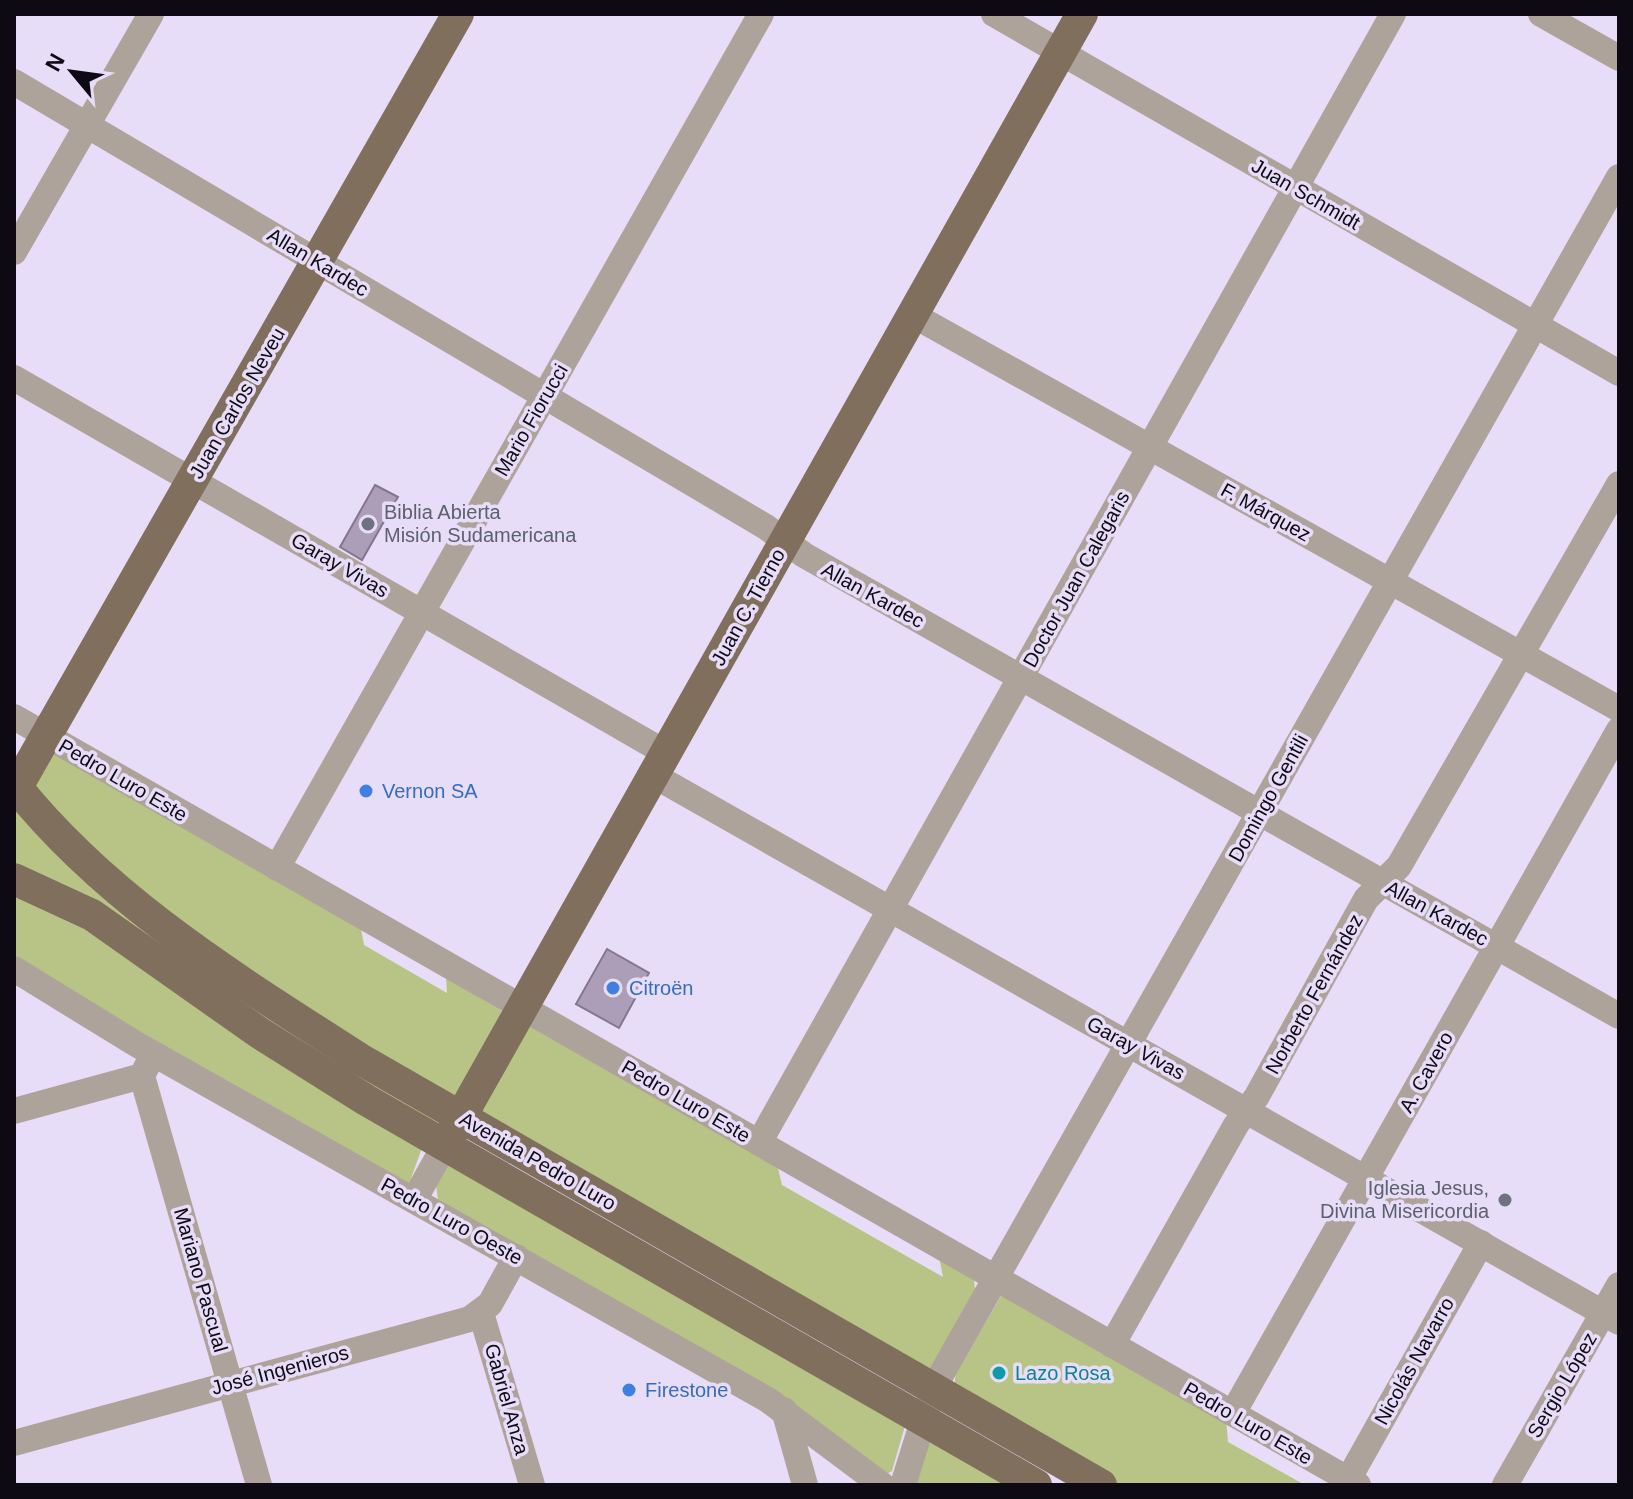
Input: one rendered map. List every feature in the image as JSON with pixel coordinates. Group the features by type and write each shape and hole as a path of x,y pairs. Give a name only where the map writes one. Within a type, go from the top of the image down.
{"main road":[{"name":"Juan C. Tierno","path":"445,1145 1082,14"},
{"name":"Juan Carlos Neveu","path":"15,788 317,261 448,17"},
{"name":"Avenida Pedro Luro","path":"15,788 58,836 142,910 260,996 461,1116 1101,1485"},
{"name":"Avenida Pedro Luro","path":"14,879 92,915 258,1032 445,1145 1036,1485"}],"street":[{"path":"14,252 151,14"},
{"name":"Mario Fiorucci","path":"277,868 761,14"},
{"name":"Juan Schmidt","path":"994,14 1619,373"},
{"name":"Doctor Juan Calegaris","path":"759,1143 1393,14"},
{"path":"1541,14 1619,58"},
{"name":"Allan Kardec","path":"14,82 785,541 1619,1016"},
{"name":"Domingo Gentili","path":"903,1485 933,1389 1619,177"},
{"name":"F. Márquez","path":"913,315 1619,709"},
{"name":"Garay Vivas","path":"14,378 422,613 891,909 1611,1317"},
{"name":"Norberto Fernández","path":"1112,1345 1366,899 1399,866 1619,484"},
{"name":"Pedro Luro Este","path":"14,717 1353,1482"},
{"name":"A. Cavero","path":"1233,1413 1619,730"},
{"name":"Pedro Luro Oeste","path":"14,969 148,1065 414,1200 784,1410 882,1485"},
{"path":"14,1111 148,1065"},
{"name":"Mariano Pascual","path":"148,1065 259,1485"},
{"name":"Juan C. Tierno","path":"414,1200 445,1145"},
{"name":"Nicolás Navarro","path":"1353,1482 1481,1243"},
{"path":"481,1313 523,1262"},
{"path":"489,1339 523,1262"},
{"name":"Sergio López","path":"1505,1485 1611,1317 1619,1285"},
{"name":"José Ingenieros","path":"14,1443 481,1313"},
{"name":"Gabriel Anza","path":"481,1313 532,1485"},
{"path":"784,1410 805,1485"}],"green space":[{"path":"54,753 361,929 364,945 447,993 446,978 505,1013 455,1095 441,1095 138,895 33,789"},
{"path":"14,808 442,1114 439,1127 14,870"},
{"path":"14,888 32,895 422,1148 410,1181 408,1183 138,1033 14,958"},
{"path":"528,1027 777,1164 782,1185 943,1277 939,1257 974,1280 975,1290 930,1369 477,1110"},
{"path":"448,1163 905,1426 892,1471 887,1474 438,1200 436,1185"},
{"path":"1002,1294 1226,1419 1228,1442 1305,1485 1118,1485 962,1396 954,1384 956,1374"},
{"path":"933,1442 1017,1485 911,1485 928,1444"}],"building":[{"name":"Biblia Abierta Misión Sudamericana","path":"375,485 398,497 362,560 340,547"},
{"name":"Citroën","path":"607,949 649,973 619,1028 576,1004"}],"place":[{"name":"Biblia Abierta Misión Sudamericana","path":"368,524"},
{"name":"Vernon SA","path":"366,791"},
{"name":"Citroën","path":"613,988"},
{"name":"Iglesia Jesus, Divina Misericordia","path":"1505,1200"},
{"name":"Lazo Rosa","path":"999,1373"},
{"name":"Firestone","path":"629,1390"}]}
